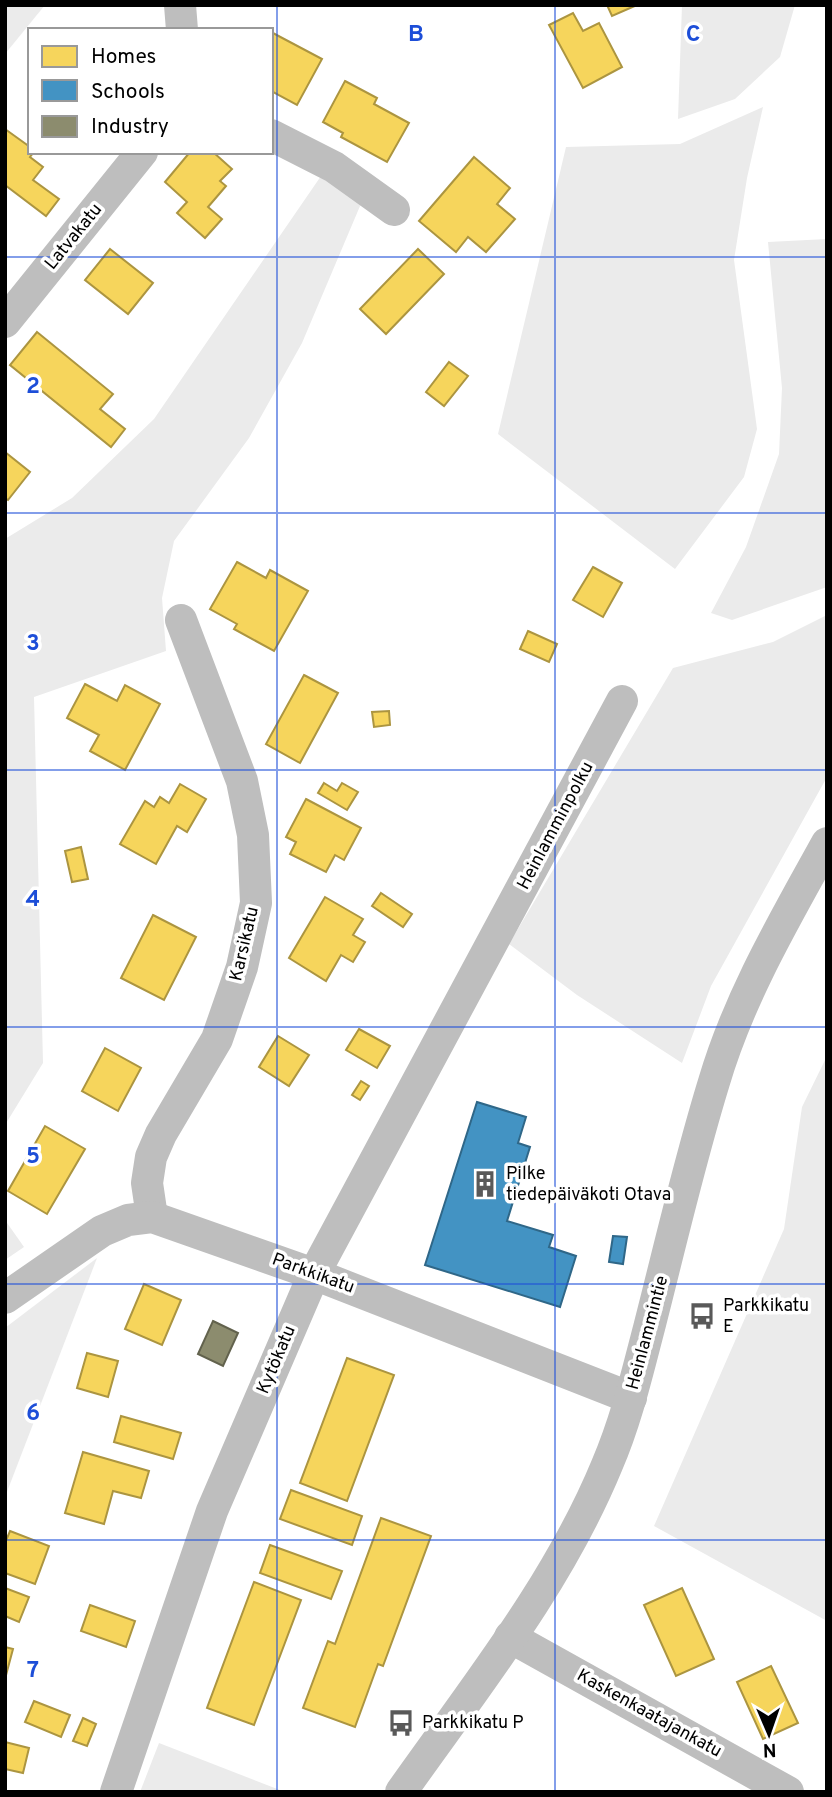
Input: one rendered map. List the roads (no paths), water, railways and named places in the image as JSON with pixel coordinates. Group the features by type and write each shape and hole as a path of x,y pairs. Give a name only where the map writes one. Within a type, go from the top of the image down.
{"street":[{"path":"180,5 183,28"},
{"path":"273,136 334,167 394,210"},
{"name":"Latvakatu","path":"5,322 140,154"},
{"name":"Karsikatu","path":"152,1217 147,1183 151,1157 161,1134 218,1039 242,967 256,903 253,835 242,781 181,620"},
{"name":"Heinlamminpolku","path":"489,950 622,701"},
{"name":"Heinlammintie","path":"401,1792 551,1576 583,1518 608,1464 631,1398 714,1081 738,1013 827,843"},
{"name":"Kytökatu","path":"116,1792 212,1511 314,1274 489,950"},
{"path":"5,1298 102,1231 128,1220 152,1217"},
{"name":"Parkkikatu","path":"152,1217 314,1274 631,1398"},
{"name":"Kaskenkaatajankatu","path":"510,1637 788,1792"}],"place":[{"name":"Pilke tiedepäiväkoti Otava","path":"485,1184"},
{"name":"Parkkikatu E","path":"702,1316"},
{"name":"Parkkikatu P","path":"401,1723"}]}
